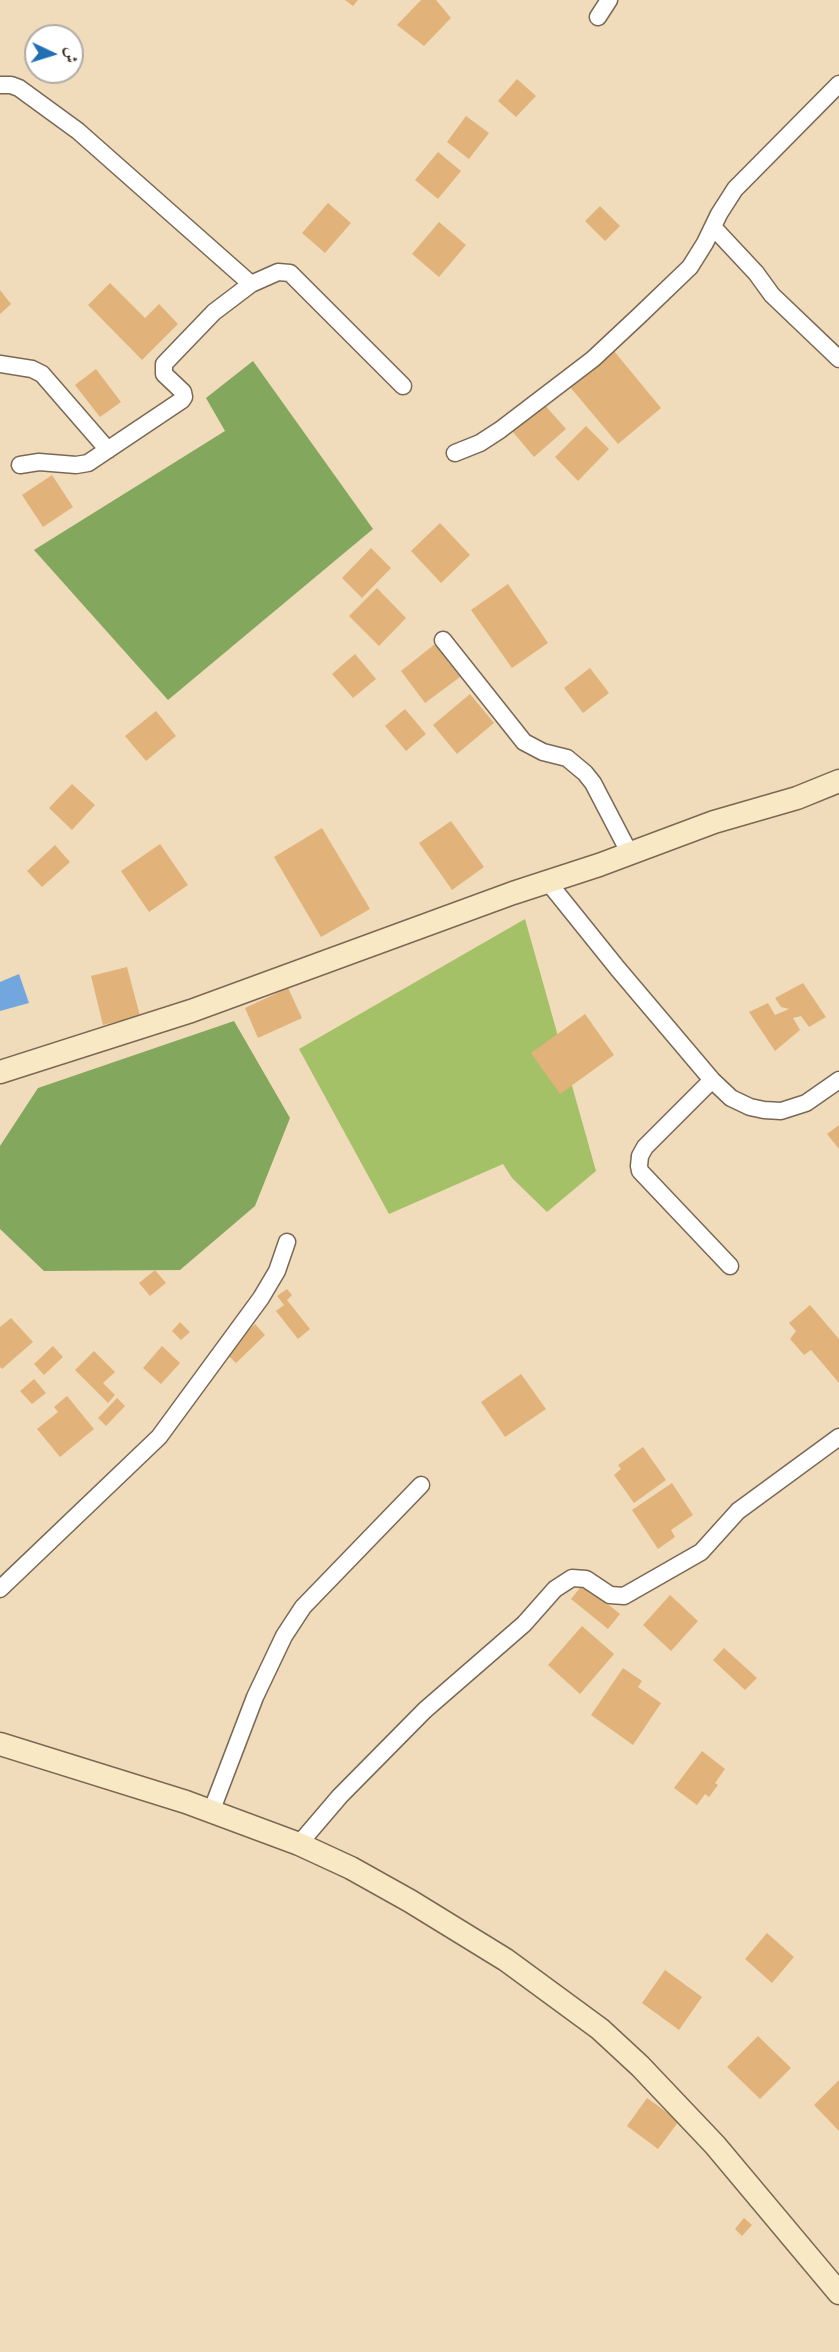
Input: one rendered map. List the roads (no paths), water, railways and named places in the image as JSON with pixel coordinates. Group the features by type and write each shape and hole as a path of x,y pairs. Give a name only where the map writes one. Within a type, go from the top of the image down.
{"street":[{"path":"598,17 609,0"},
{"path":"455,453 480,443 500,430 593,359 690,267 735,189 839,84"},
{"path":"0,85 19,88 78,130 251,284"},
{"path":"713,227 756,273 772,295 839,359"},
{"path":"20,465 39,462 82,465 182,400 183,392 164,374 165,364 214,312 251,284 278,272 290,273 404,386"},
{"path":"0,364 32,369 42,374 108,450"},
{"path":"443,640 524,742 543,752 567,758 585,772 630,854"},
{"path":"0,1072 191,1011 714,822 797,798 839,781"},
{"path":"548,882 712,1080 731,1098 750,1107 781,1111 806,1103 839,1080"},
{"path":"712,1080 645,1147 640,1156 639,1166 640,1171 730,1266"},
{"path":"0,1589 159,1437 261,1298 277,1271 287,1242"},
{"path":"299,1844 340,1796 425,1710 524,1624 555,1589 573,1578 586,1579 610,1595 624,1596 701,1552 738,1511 839,1437"},
{"path":"211,1812 255,1697 284,1636 303,1607 421,1485"},
{"path":"0,1744 90,1771 299,1844 351,1868 411,1901 506,1960 600,2029 640,2066 715,2145 839,2293"}],"water":[{"path":"19,974 29,1003 0,1011 0,982"}]}
